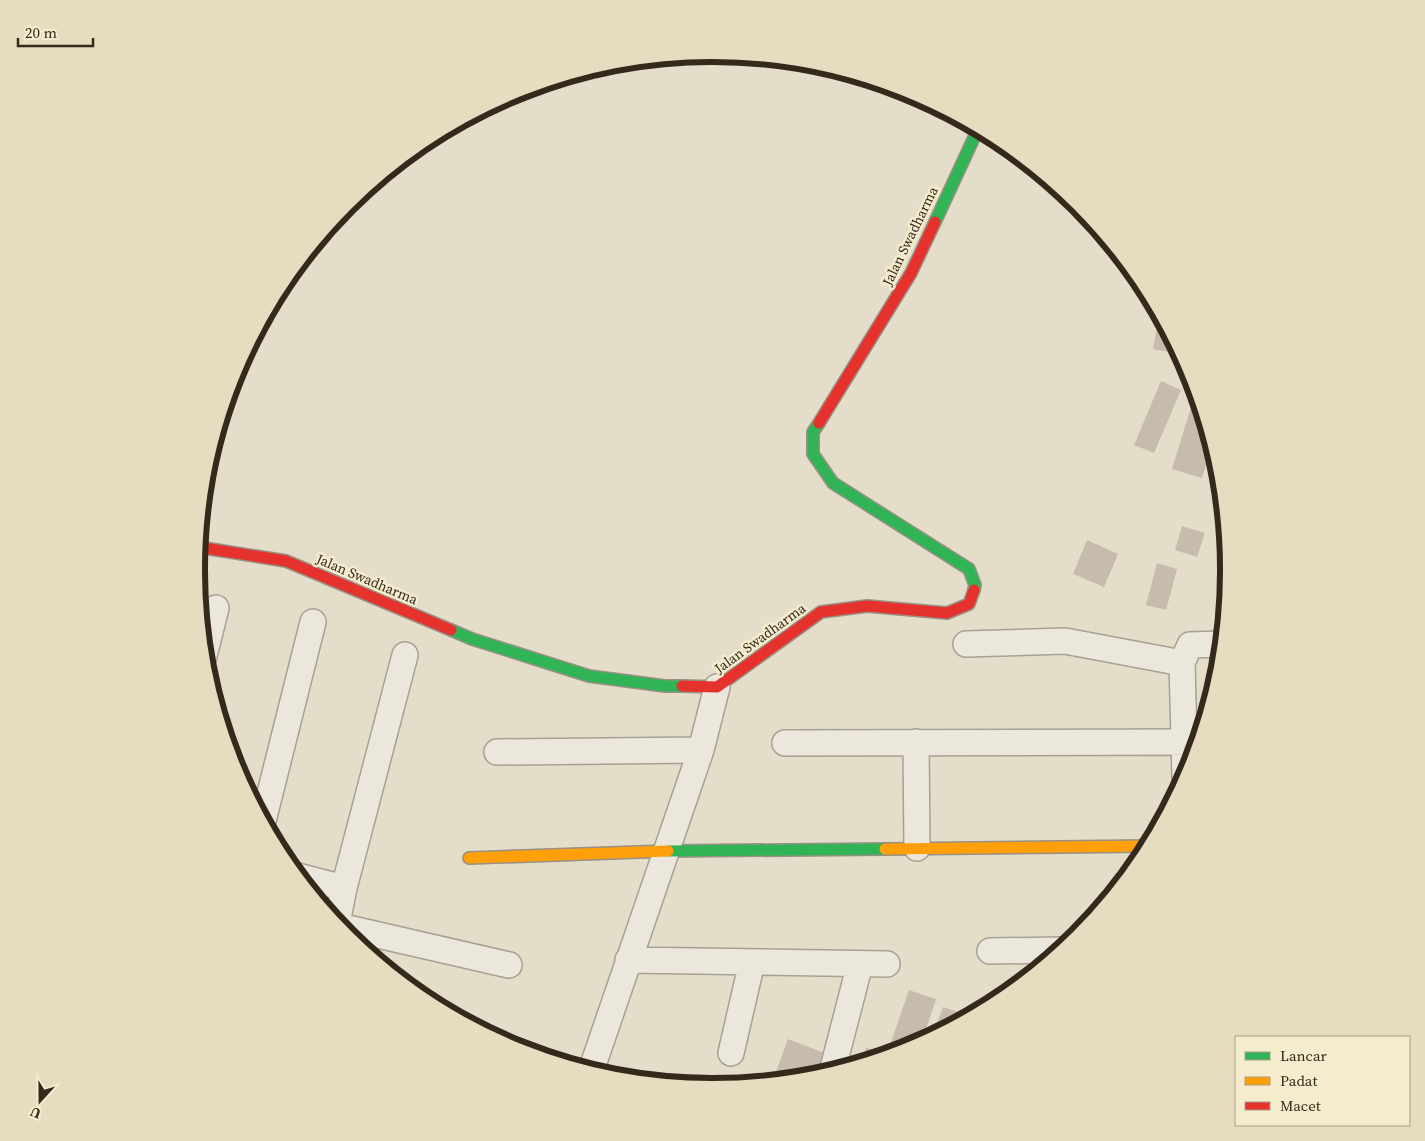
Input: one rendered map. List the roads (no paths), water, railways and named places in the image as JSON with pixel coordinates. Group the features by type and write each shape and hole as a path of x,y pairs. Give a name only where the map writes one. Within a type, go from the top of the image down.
{"street":[{"name":"Jalan Swadharma","path":"206,548 286,561 472,639 590,676 666,686 717,688 821,612 866,606 947,613 969,604 975,585 969,569 833,483 813,454 813,432 911,273 975,136"},
{"path":"209,636 216,608"},
{"path":"266,811 314,622"},
{"path":"966,644 1065,641 1182,663"},
{"path":"1191,742 1182,663 1190,644 1215,644"},
{"path":"340,915 344,888 405,655"},
{"path":"592,1064 700,750 717,688"},
{"path":"785,742 1191,742"},
{"path":"916,742 917,848"},
{"path":"497,752 700,750"},
{"path":"469,858 666,850 1139,846"},
{"path":"308,879 344,888"},
{"path":"351,928 509,965"},
{"path":"990,951 1049,950"},
{"path":"628,960 887,964"},
{"path":"731,1053 752,962"},
{"path":"834,1063 860,964"}]}
